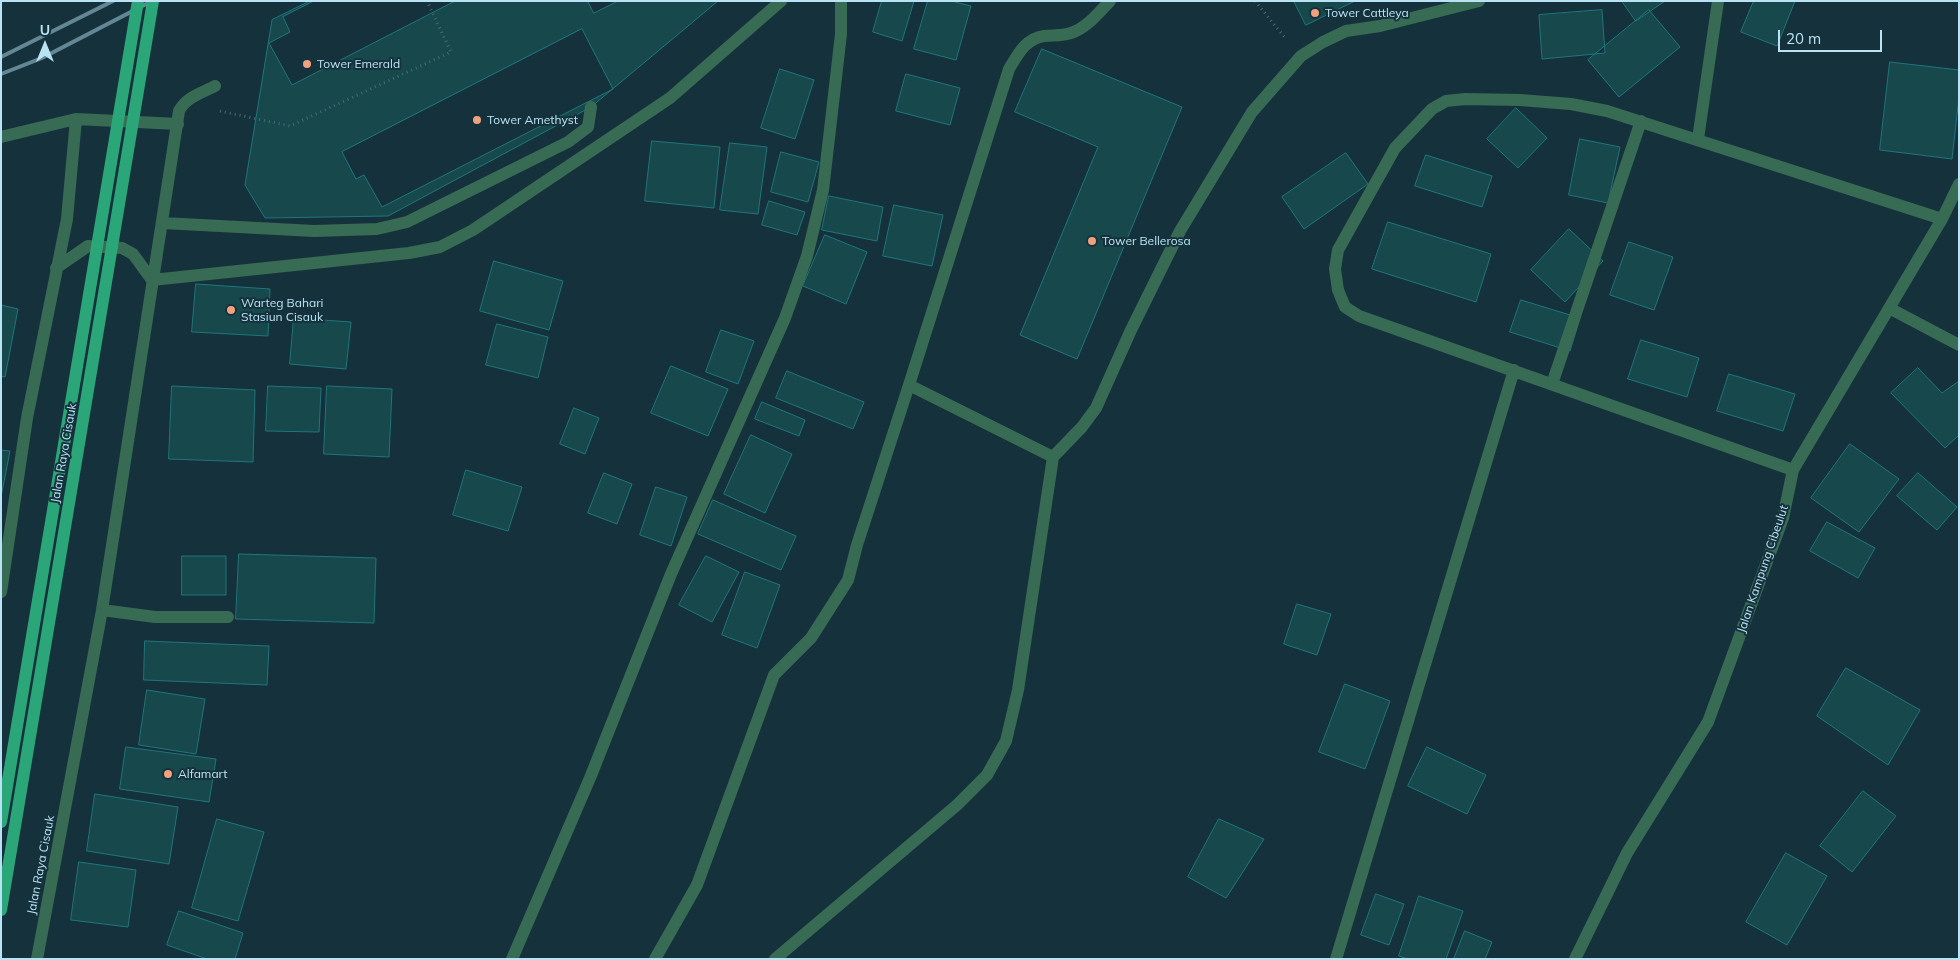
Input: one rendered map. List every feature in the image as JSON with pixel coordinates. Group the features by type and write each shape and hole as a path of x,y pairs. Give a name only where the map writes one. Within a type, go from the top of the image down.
{"main road":[{"name":"Jalan Raya Cisauk","path":"1,822 138,1"},
{"name":"Jalan Raya Cisauk","path":"1,910 153,1"}],"street":[{"path":"56,268 88,246 122,248 133,254 152,280 409,253 440,247 473,230 670,98 781,1"},
{"path":"512,959 590,778 671,574 785,318 807,256 823,190 841,34 841,1"},
{"path":"655,959 697,885 774,675 811,638 848,580 857,545 1009,69 1017,54 1028,42 1043,36 1070,34 1082,28 1110,1"},
{"path":"775,959 957,805 987,775 1006,741 1018,690 1052,456 1082,427 1096,408 1152,286 1180,231 1252,112 1301,56 1323,42 1346,31 1380,26 1479,1"},
{"path":"1698,139 1718,1"},
{"name":"Jalan Raya Cisauk","path":"37,959 102,610 152,280 163,223 180,111 182,104 215,86"},
{"path":"1792,470 1360,316 1345,307 1338,290 1335,270 1338,250 1395,148 1432,110 1446,101 1465,98 1571,104 1606,111 1640,121 1942,219"},
{"path":"163,223 314,232 377,229 407,222 568,142 588,127 591,107"},
{"path":"1,592 27,418 67,219 76,119"},
{"path":"1,137 76,119 178,124"},
{"path":"1552,384 1640,121"},
{"name":"Jalan Kampung Cibeulut","path":"1575,959 1627,852 1708,722 1783,518 1792,470 1942,219 1959,184"},
{"path":"1889,308 1959,345"},
{"path":"1336,959 1514,370"},
{"path":"909,385 1052,456"},
{"path":"102,610 155,616 228,617"}],"path":[{"path":"215,110 290,126 451,52 427,1"},
{"path":"1255,1 1301,56"}],"building":[{"path":"310,1 718,1 591,107 388,216 265,218 245,185 272,20"},
{"name":"Tower Emerald","path":"314,1 455,1 292,85 269,43 290,32 283,17"},
{"path":"588,1 618,1 594,13"},
{"path":"882,1 914,1 902,41 873,32"},
{"path":"928,1 951,1 971,6 956,60 914,49"},
{"name":"Tower Cattleya","path":"1294,1 1355,1 1306,25"},
{"path":"1622,1 1665,1 1636,21"},
{"path":"1754,1 1795,1 1777,46 1741,32"},
{"path":"1602,10 1605,53 1542,59 1539,15"},
{"path":"1649,10 1680,47 1619,97 1588,60"},
{"name":"Tower Amethyst","path":"582,29 613,89 382,207 364,175 356,179 342,152"},
{"name":"Tower Bellerosa","path":"1042,49 1182,107 1077,359 1020,335 1098,147 1015,112"},
{"path":"1890,62 1959,70 1959,97 1952,159 1880,150"},
{"path":"780,69 814,80 795,139 761,128"},
{"path":"906,74 960,88 950,125 896,111"},
{"path":"1516,108 1547,138 1518,168 1487,139"},
{"path":"1580,139 1620,147 1608,203 1569,195"},
{"path":"652,141 720,147 714,208 645,201"},
{"path":"730,143 767,147 758,214 720,210"},
{"path":"781,152 819,162 808,202 771,192"},
{"path":"1346,153 1368,184 1304,229 1282,197"},
{"path":"1426,155 1492,176 1482,207 1415,186"},
{"path":"829,196 883,207 877,241 822,230"},
{"path":"769,201 805,212 797,235 762,225"},
{"path":"894,205 943,215 932,266 883,256"},
{"path":"1388,222 1491,254 1476,302 1372,269"},
{"path":"1569,229 1603,261 1565,302 1531,270"},
{"path":"825,235 867,252 846,304 803,286"},
{"path":"1629,242 1673,257 1654,310 1610,295"},
{"path":"494,261 563,281 549,330 480,311"},
{"name":"Warteg Bahari Stasiun Cisauk","path":"196,284 270,289 268,336 192,332"},
{"path":"1521,300 1580,318 1570,351 1510,332"},
{"path":"1,305 18,309 5,377 1,376"},
{"path":"294,318 351,322 346,369 290,364"},
{"path":"497,324 548,337 538,378 486,365"},
{"path":"721,330 754,341 738,384 706,372"},
{"path":"1641,340 1699,358 1687,397 1628,379"},
{"path":"671,366 728,389 708,436 651,413"},
{"path":"1918,368 1942,393 1959,381 1959,435 1945,448 1891,393"},
{"path":"787,371 864,402 853,429 776,398"},
{"path":"1729,374 1795,394 1783,431 1717,411"},
{"path":"172,386 255,390 253,462 169,459"},
{"path":"268,386 321,388 319,432 266,431"},
{"path":"327,386 392,389 389,457 324,454"},
{"path":"762,402 805,420 799,436 755,419"},
{"path":"574,408 599,418 585,454 560,444"},
{"path":"751,435 792,454 765,513 724,494"},
{"path":"1850,444 1899,479 1859,532 1811,498"},
{"path":"1,450 10,451 1,497"},
{"path":"466,470 522,487 508,531 453,515"},
{"path":"604,473 632,484 617,524 588,513"},
{"path":"1918,473 1957,507 1937,530 1897,496"},
{"path":"656,487 687,497 671,546 640,535"},
{"path":"713,500 796,536 781,570 698,534"},
{"path":"1827,522 1875,548 1858,578 1810,551"},
{"path":"239,554 376,558 374,623 236,619"},
{"path":"182,556 226,556 226,595 182,595"},
{"path":"706,556 739,572 712,622 679,605"},
{"path":"745,572 780,585 757,648 722,635"},
{"path":"1297,604 1331,614 1317,655 1284,644"},
{"path":"145,641 269,646 267,685 144,680"},
{"path":"1846,668 1920,710 1888,765 1817,716"},
{"path":"1345,684 1390,701 1365,769 1319,752"},
{"path":"147,690 205,699 196,754 139,745"},
{"name":"Alfamart","path":"126,747 216,759 209,802 120,789"},
{"path":"1427,747 1486,775 1467,814 1408,786"},
{"path":"1863,791 1896,816 1852,872 1820,846"},
{"path":"95,794 178,807 169,864 87,851"},
{"path":"217,819 264,832 238,921 192,908"},
{"path":"1219,819 1264,839 1226,898 1188,877"},
{"path":"1786,853 1827,876 1787,945 1746,922"},
{"path":"79,862 136,870 128,927 71,920"},
{"path":"1376,894 1404,904 1389,945 1361,935"},
{"path":"1419,896 1463,911 1446,959 1408,959 1399,956"},
{"path":"179,911 243,933 235,959 207,959 167,945"},
{"path":"1465,931 1492,942 1485,959 1454,959"}],"railway":[{"path":"1,57 113,1"},
{"path":"1,74 42,58 152,1"}],"place":[{"name":"Tower Cattleya","path":"1315,13"},
{"name":"Tower Emerald","path":"307,64"},
{"name":"Tower Amethyst","path":"477,120"},
{"name":"Tower Bellerosa","path":"1092,241"},
{"name":"Warteg Bahari Stasiun Cisauk","path":"231,310"},
{"name":"Alfamart","path":"168,774"}]}
